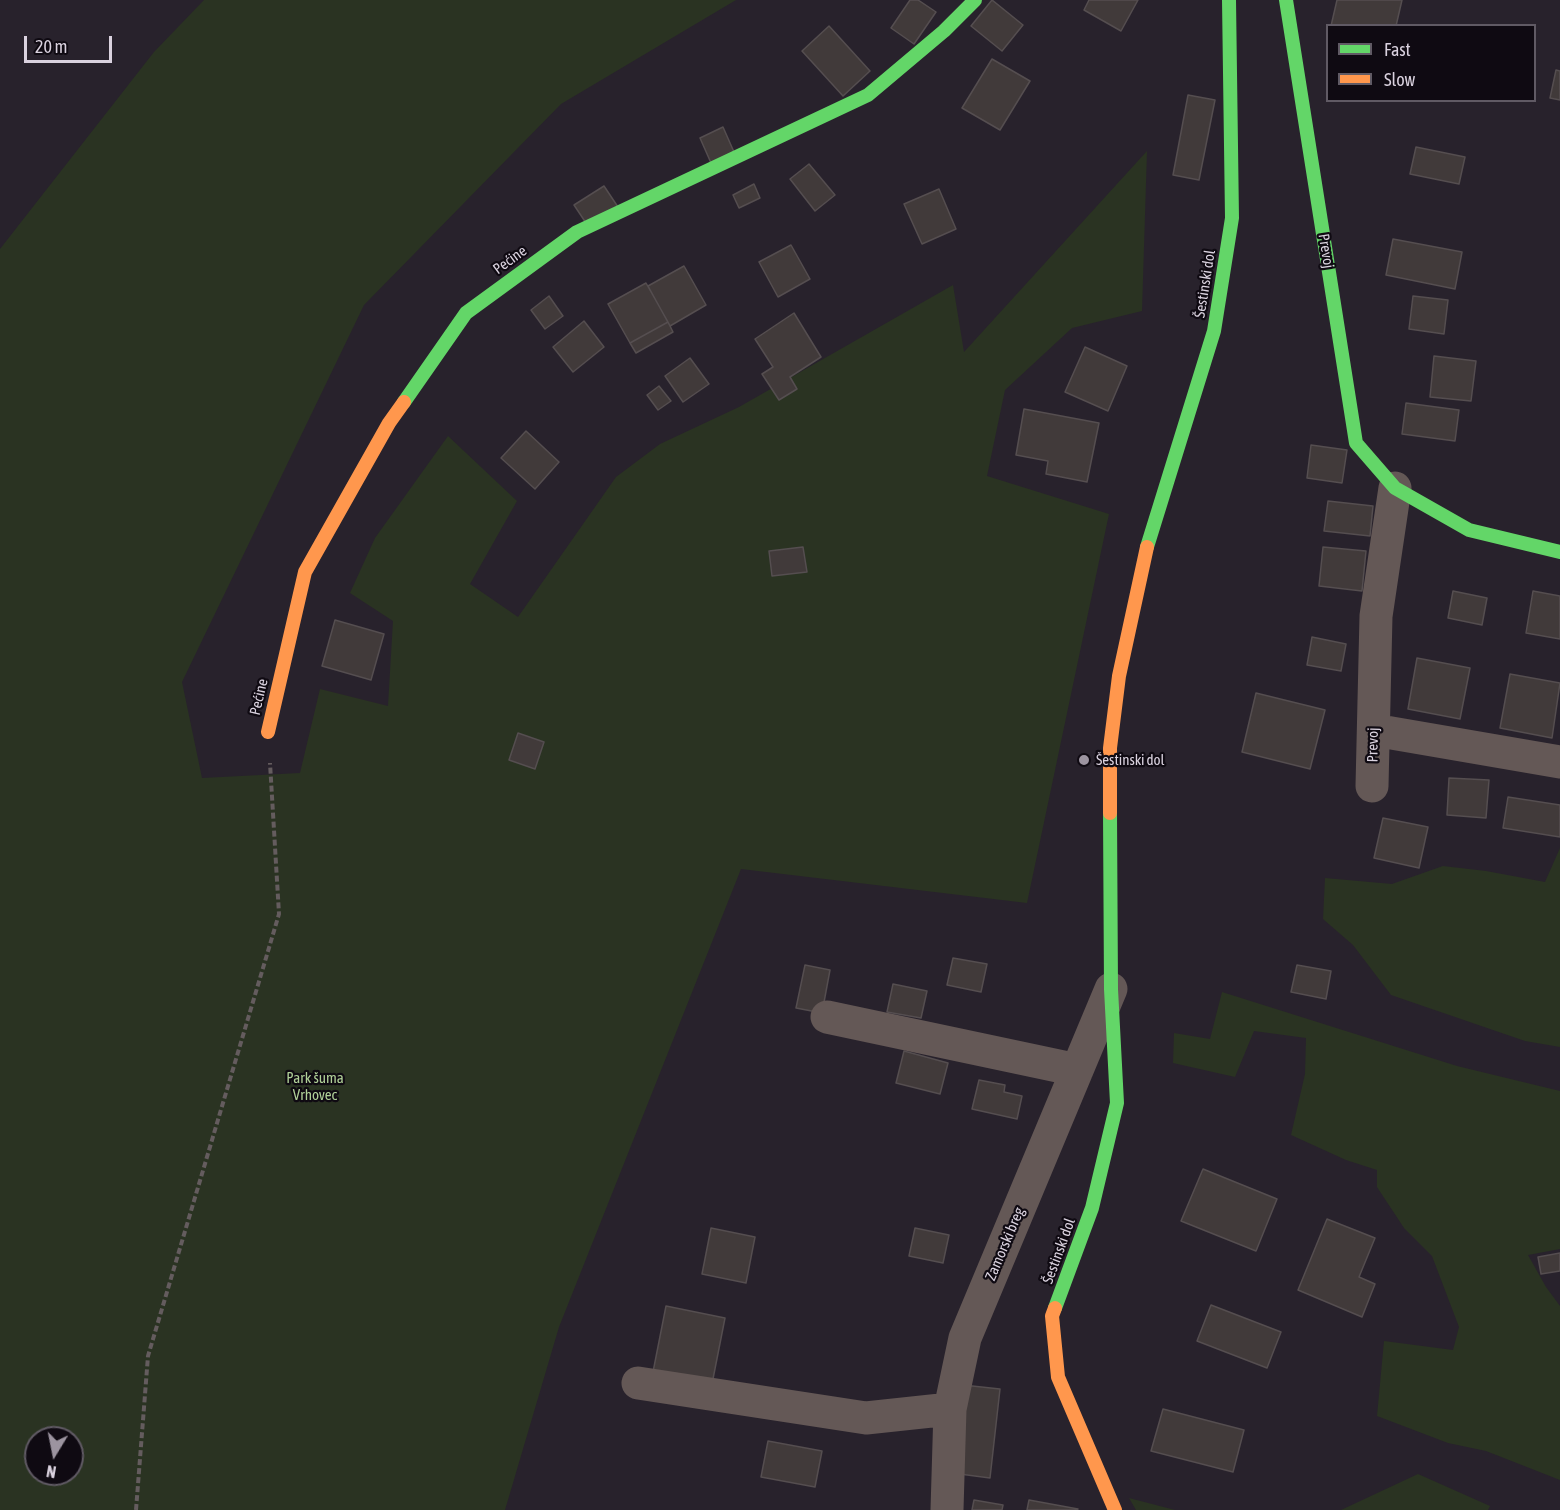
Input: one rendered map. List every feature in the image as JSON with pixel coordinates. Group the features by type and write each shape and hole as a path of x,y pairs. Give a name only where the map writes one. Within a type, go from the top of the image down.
{"street":[{"name":"Pećine","path":"268,732 305,572 389,423 466,313 577,232 868,95 944,31 975,0"},
{"name":"Šestinski dol","path":"1115,1510 1058,1377 1052,1316 1092,1208 1117,1103 1111,989 1110,748 1118,686 1151,530 1214,331 1232,218 1229,0"},
{"name":"Prevoj","path":"1286,0 1356,443 1395,488 1469,530 1560,552"},
{"name":"Prevoj","path":"1372,786 1376,616 1395,488"},
{"path":"1374,730 1560,762"},
{"name":"Zamorski breg","path":"947,1510 950,1409 965,1338 1111,989"},
{"path":"827,1017 1077,1070"},
{"path":"638,1383 866,1418 950,1409"}],"path":[{"path":"136,1510 148,1356 279,914 268,732"}],"green space":[{"name":"Park šuma Vrhovec","path":"204,0 736,0 561,104 364,305 182,682 202,778 300,773 320,689 388,706 393,621 350,593 375,538 448,436 517,501 470,584 518,617 616,477 660,444 739,407 953,285 964,352 1147,151 1142,311 1072,328 1005,390 987,476 1109,514 1027,903 741,869 559,1327 505,1510 0,1510 0,249 154,52"},
{"path":"1560,848 1560,1047 1525,1041 1391,995 1353,945 1323,919 1325,878 1392,884 1443,866 1545,882"},
{"path":"1222,992 1457,1066 1560,1091 1560,1249 1528,1255 1560,1306 1560,1480 1486,1451 1448,1443 1377,1416 1384,1341 1453,1350 1459,1327 1432,1256 1404,1228 1377,1187 1377,1170 1346,1160 1291,1135 1305,1074 1306,1038 1254,1031 1235,1077 1173,1063 1174,1033 1210,1039"},
{"path":"1418,1474 1490,1506 1488,1510 1341,1510"},
{"path":"1129,1498 1175,1510 1136,1510"}],"building":[{"path":"910,0 918,0 936,12 914,44 891,28"},
{"path":"992,0 1023,25 1002,51 971,26"},
{"path":"1089,0 1138,0 1121,31 1084,10"},
{"path":"1337,0 1402,0 1396,24 1331,24"},
{"path":"829,26 870,71 843,96 802,51"},
{"path":"992,59 1030,81 1000,130 962,108"},
{"path":"1556,70 1560,71 1560,100 1550,98"},
{"path":"1188,95 1215,100 1199,180 1173,175"},
{"path":"723,127 734,152 711,163 700,138"},
{"path":"1416,147 1465,157 1459,184 1410,174"},
{"path":"809,164 835,195 815,211 790,179"},
{"path":"754,184 760,198 739,208 733,195"},
{"path":"604,186 618,207 588,226 574,205"},
{"path":"939,189 956,229 922,244 904,204"},
{"path":"1393,239 1462,252 1455,289 1386,275"},
{"path":"791,245 810,279 778,297 759,262"},
{"path":"684,266 706,305 670,326 648,286"},
{"path":"646,283 668,322 630,343 608,304"},
{"path":"549,296 563,316 545,329 531,310"},
{"path":"1413,296 1448,300 1444,334 1409,329"},
{"path":"794,313 821,357 790,377 797,389 779,400 762,374 773,367 755,339"},
{"path":"584,321 604,347 573,372 553,347"},
{"path":"668,322 673,332 636,353 630,343"},
{"path":"1085,347 1127,366 1108,411 1065,392"},
{"path":"1434,356 1476,361 1471,401 1430,397"},
{"path":"690,358 709,384 683,402 665,376"},
{"path":"659,386 671,401 658,410 647,395"},
{"path":"1406,403 1459,410 1455,441 1402,434"},
{"path":"1024,409 1099,423 1087,482 1046,474 1048,461 1016,455"},
{"path":"526,431 559,462 535,489 501,458"},
{"path":"1311,445 1347,450 1342,483 1307,478"},
{"path":"1328,501 1373,506 1370,536 1324,531"},
{"path":"803,547 807,572 772,576 769,551"},
{"path":"1323,547 1366,551 1362,591 1319,586"},
{"path":"1453,591 1487,598 1482,625 1448,618"},
{"path":"1533,591 1560,596 1560,639 1526,633"},
{"path":"335,620 384,634 371,680 322,666"},
{"path":"1312,637 1346,644 1341,671 1307,665"},
{"path":"1417,658 1470,668 1460,719 1408,709"},
{"path":"1510,674 1560,683 1552,738 1500,728"},
{"path":"1256,693 1325,710 1310,769 1242,752"},
{"path":"518,733 544,742 535,769 509,760"},
{"path":"1449,778 1489,780 1486,818 1447,815"},
{"path":"1508,797 1560,805 1560,837 1503,828"},
{"path":"1383,818 1428,827 1419,868 1374,858"},
{"path":"953,958 987,964 981,992 947,985"},
{"path":"805,965 830,970 822,1013 796,1008"},
{"path":"1297,965 1331,971 1326,999 1291,992"},
{"path":"893,984 927,991 921,1018 887,1012"},
{"path":"904,1051 948,1063 940,1094 896,1083"},
{"path":"979,1080 1005,1085 1004,1092 1022,1096 1017,1119 972,1109"},
{"path":"1203,1169 1277,1199 1256,1251 1181,1221"},
{"path":"1327,1219 1375,1238 1359,1277 1375,1284 1362,1317 1298,1290"},
{"path":"711,1228 755,1237 746,1283 702,1274"},
{"path":"915,1228 949,1235 943,1263 909,1256"},
{"path":"1560,1253 1560,1271 1541,1274 1538,1257"},
{"path":"1211,1305 1281,1332 1267,1368 1197,1341"},
{"path":"666,1306 725,1318 712,1384 653,1372"},
{"path":"963,1385 1000,1389 990,1478 952,1473"},
{"path":"1163,1409 1244,1430 1233,1472 1151,1451"},
{"path":"768,1441 822,1451 815,1487 761,1477"},
{"path":"974,1500 1003,1505 1002,1510 972,1510"},
{"path":"1029,1500 1078,1509 1027,1510"}],"traffic: fast":[{"path":"404,402 466,313 577,232 868,95 944,31 975,0"},
{"path":"1147,547 1214,331 1232,218 1229,0"},
{"path":"1286,0 1356,443 1395,488 1469,530 1560,552"},
{"path":"1055,1308 1092,1208 1117,1103 1111,989 1110,813"}],"traffic: slow":[{"path":"268,732 305,572 389,423 404,402"},
{"path":"1110,813 1110,748 1119,676 1147,547"},
{"path":"1055,1308 1052,1316 1058,1377 1115,1510"}],"place":[{"name":"Šestinski dol","path":"1084,760"}]}
